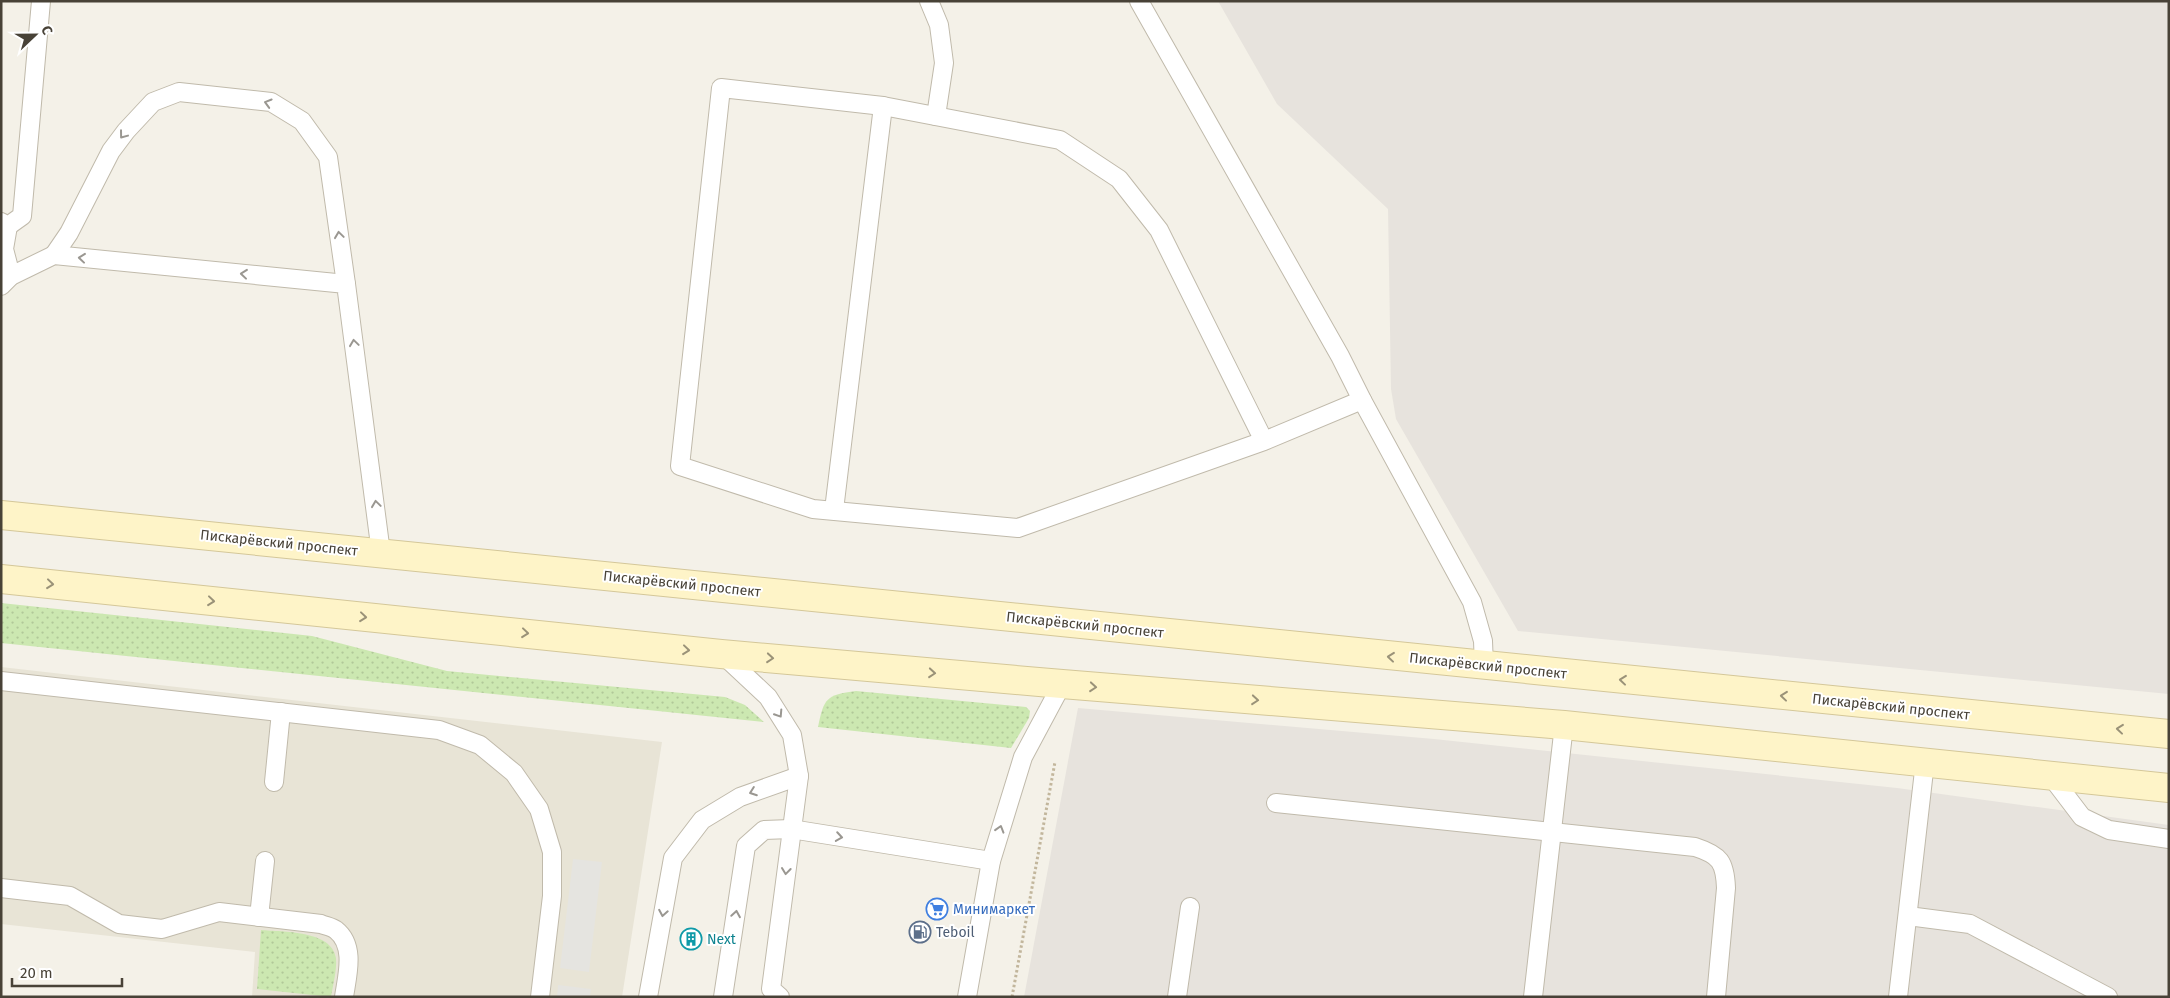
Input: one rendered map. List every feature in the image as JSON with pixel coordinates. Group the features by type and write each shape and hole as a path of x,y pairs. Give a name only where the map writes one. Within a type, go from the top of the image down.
{"main road":[{"name":"Пискарёвский проспект","path":"1,515 2169,734"},
{"path":"1,579 721,654 1564,725 2169,788"}],"lane":[{"path":"41,1 22,216 5,224 6,281 54,255 69,233 111,151 126,131 153,102 179,92 271,102 302,121 328,157 381,553"},
{"path":"929,1 939,25 944,63 936,116"},
{"path":"1139,1 1340,356 1472,602 1484,641 1484,666"},
{"path":"1264,441 1159,230 1119,179 1060,140 883,106 721,88 680,466 813,509 1018,528 1264,441 1362,400"},
{"path":"834,510 883,106"},
{"path":"54,255 346,284"},
{"path":"721,654 768,697 792,735 799,776 771,989 780,997"},
{"path":"1,680 439,730 480,745 514,773 539,809 552,852 552,896 540,997"},
{"path":"967,997 991,861 1023,757 1062,684"},
{"path":"274,782 281,712"},
{"path":"1533,997 1564,725"},
{"path":"1898,997 1925,762"},
{"path":"648,997 672,858 702,820 740,797 799,776"},
{"path":"2050,776 2082,817 2109,830 2169,838"},
{"path":"1276,803 1695,846 1708,851 1719,859 1726,871 1716,997"},
{"path":"723,997 746,846 764,830 791,829 991,861"},
{"path":"259,917 265,861"},
{"path":"1,888 70,896 119,924 162,930 219,912 321,924 336,930 345,942 349,958 344,997"},
{"path":"1177,997 1190,906"},
{"path":"1908,916 1970,924 2108,997"}],"path":[{"path":"1012,997 1055,762"}],"shaded area":[{"path":"1218,1 2169,1 2169,694 1518,631 1396,419 1391,389 1388,209 1277,104"},
{"path":"1,667 662,742 622,997 252,997 255,952 1,924"},
{"path":"1078,708 1434,739 1897,788 2169,825 2169,997 1024,997"},
{"path":"573,859 602,862 589,972 560,968"},
{"path":"558,985 591,989 590,997 557,997"}],"green space":[{"path":"1,603 312,636 447,671 725,697 745,705 764,722 1,643"},
{"path":"856,691 1026,707 1030,711 1029,718 1011,748 818,727 822,710 828,700 838,694"},
{"path":"261,930 305,934 326,942 336,958 331,997 257,989"}],"place":[{"name":"Минимаркет","path":"937,909"},
{"name":"Teboil","path":"920,932"},
{"name":"Next","path":"691,939"}]}
